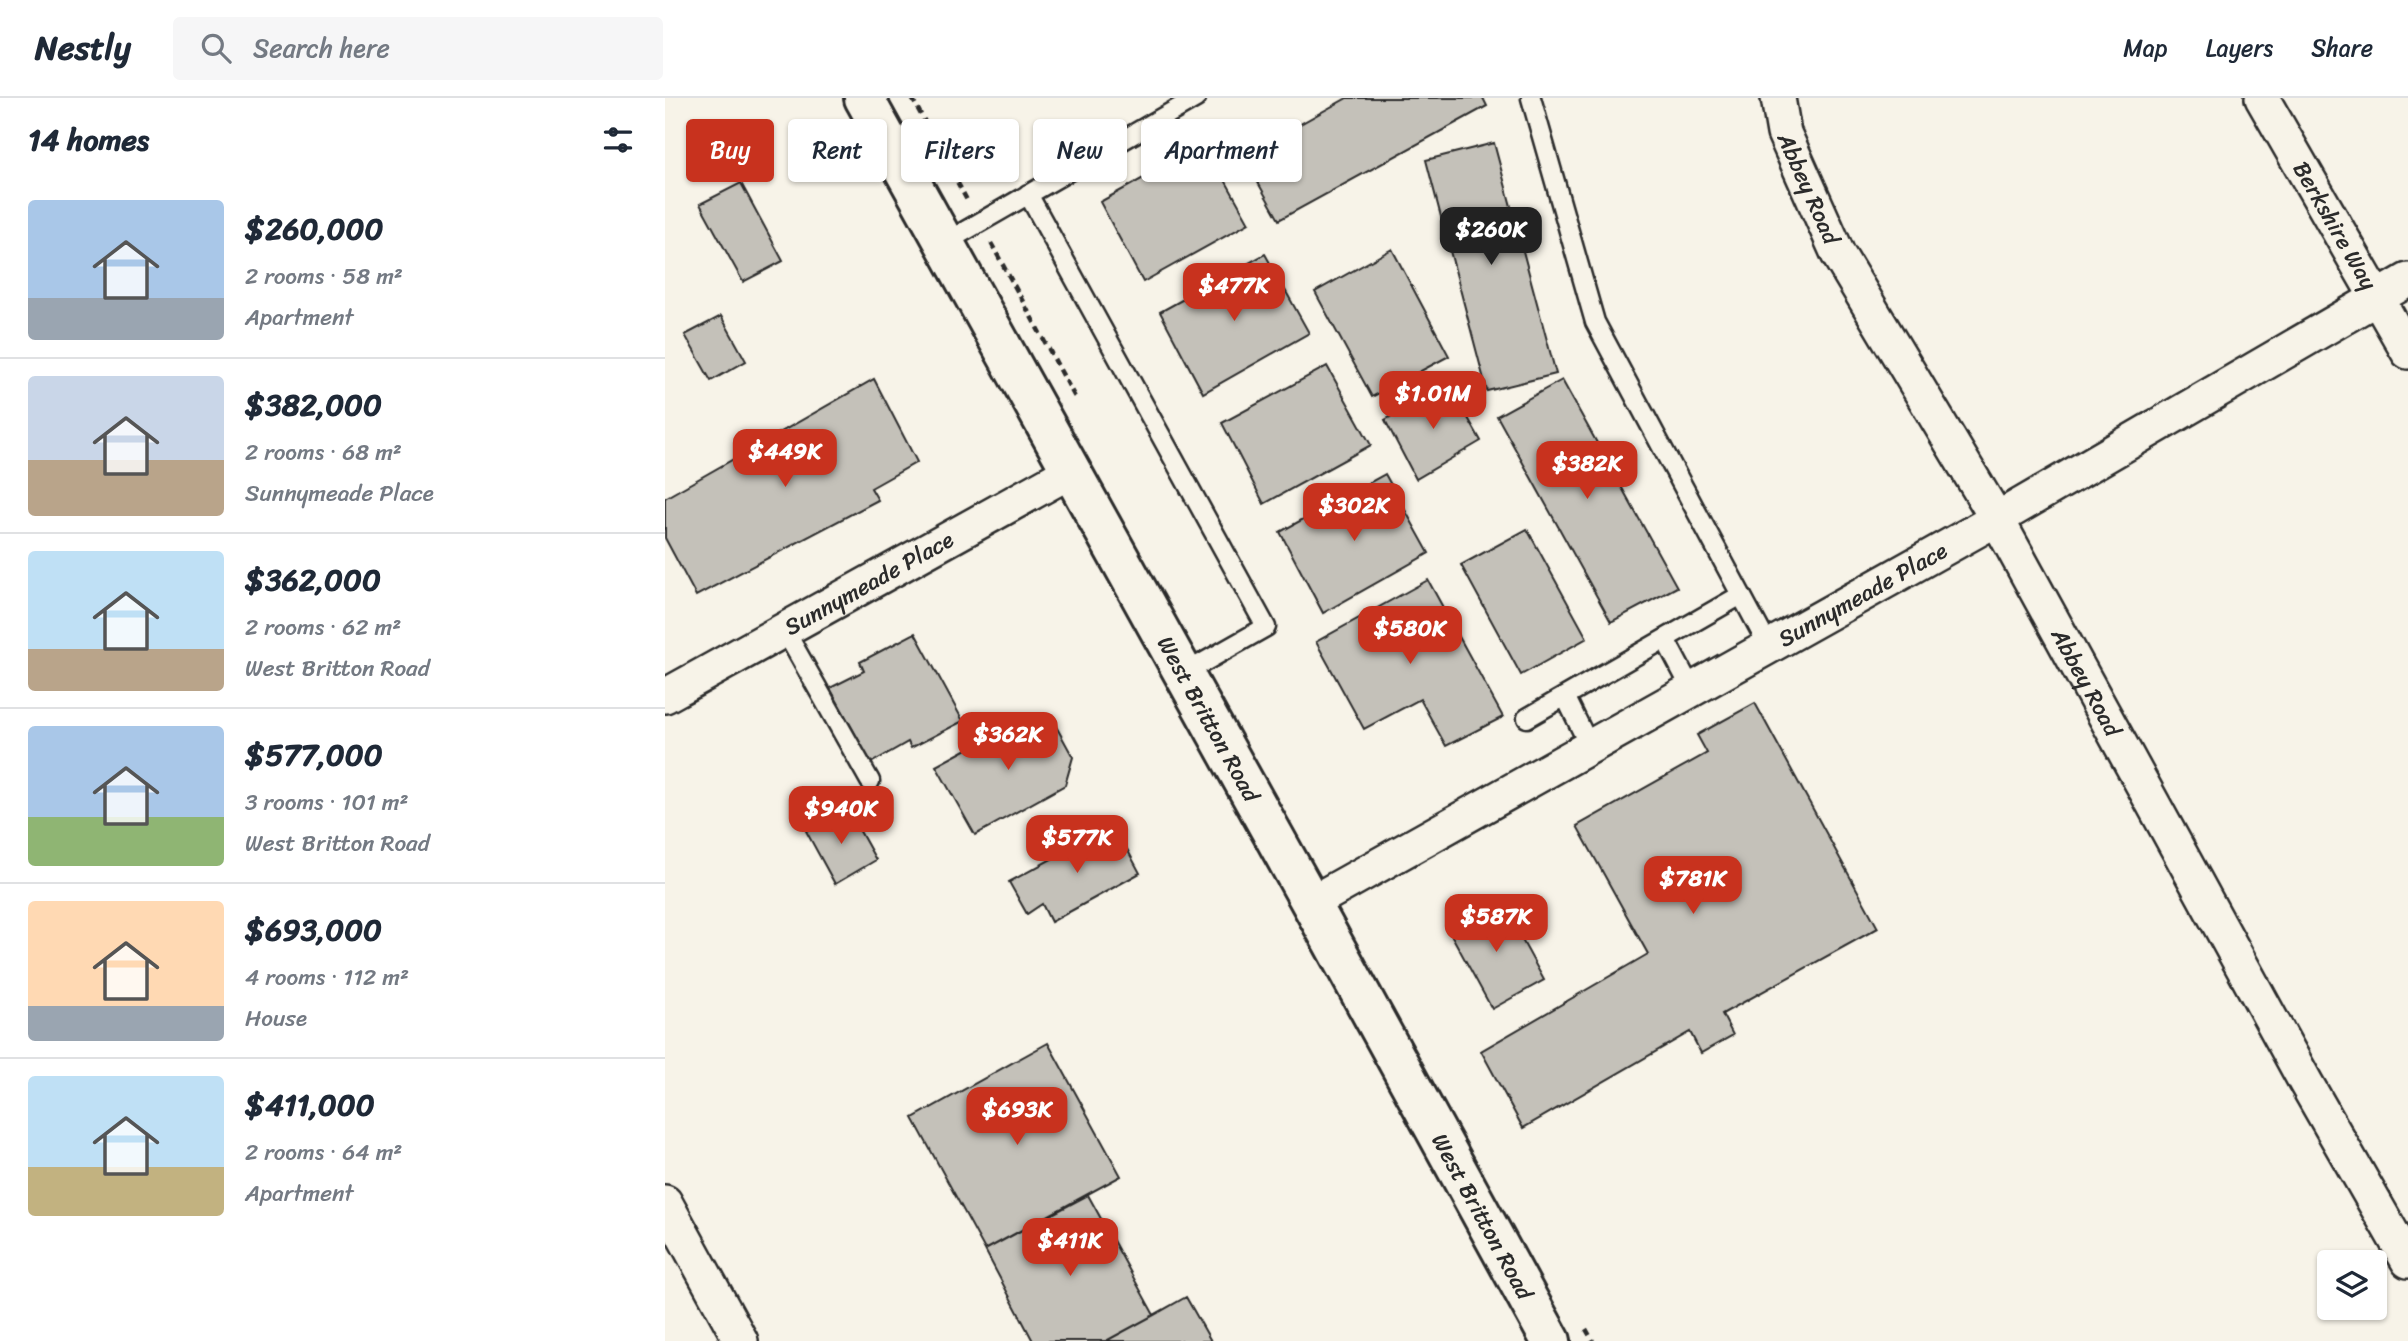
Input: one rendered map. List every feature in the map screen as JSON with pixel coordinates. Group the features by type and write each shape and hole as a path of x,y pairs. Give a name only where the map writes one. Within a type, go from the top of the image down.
{"main road":[{"name":"West Britton Road","path":"864,98 1551,1341"}],"street":[{"name":"Abbey Road","path":"1779,98 1784,133 1837,254 1997,519 2306,1083 2408,1261"},
{"name":"Berkshire Way","path":"2262,98 2408,352"},
{"name":"Sunnymeade Place","path":"1311,903 1997,519 2408,280"},
{"name":"Sunnymeade Place","path":"665,696 1071,471"},
{"path":"665,1202 741,1341"}],"lane":[{"path":"944,243 1196,98"},
{"path":"1531,98 1595,323 1769,646"},
{"path":"1028,194 1266,627 1183,674"},
{"path":"1527,718 1741,595"},
{"path":"784,629 870,782"},
{"path":"1665,639 1692,690"},
{"path":"1565,696 1590,747"}],"building":[{"path":"1347,98 1483,98 1487,106 1279,220 1258,182 1302,182 1302,123"},
{"path":"1494,143 1556,374 1487,391 1426,160"},
{"path":"1141,179 1141,182 1226,182 1249,223 1143,282 1100,202"},
{"path":"741,183 783,261 743,282 700,204"},
{"path":"1392,249 1449,356 1372,397 1315,292"},
{"path":"1265,254 1309,333 1203,393 1160,312"},
{"path":"721,316 746,361 711,381 685,335"},
{"path":"1327,366 1371,445 1264,504 1222,423"},
{"path":"874,379 917,462 871,488 878,500 696,596 665,538 665,498"},
{"path":"1562,380 1677,587 1611,622 1497,416"},
{"path":"1449,384 1481,441 1416,479 1385,420"},
{"path":"1385,474 1429,553 1323,613 1280,532"},
{"path":"1527,529 1587,638 1521,675 1461,565"},
{"path":"1428,580 1503,717 1446,746 1420,699 1364,729 1316,642"},
{"path":"915,633 963,721 911,748 908,742 871,763 830,688 864,671 860,662"},
{"path":"1755,703 1878,928 1722,1014 1733,1035 1701,1053 1690,1032 1523,1128 1481,1051 1648,954 1577,826 1707,753 1697,735"},
{"path":"1024,718 1052,719 1073,757 1065,785 975,835 936,766"},
{"path":"847,808 876,860 835,884 806,831"},
{"path":"1114,825 1140,873 1051,922 1042,904 1027,914 1009,882"},
{"path":"1499,898 1544,980 1492,1009 1447,927"},
{"path":"1048,1043 1121,1176 985,1250 913,1118"},
{"path":"1088,1195 1154,1315 1106,1341 1033,1341 985,1250"},
{"path":"1186,1297 1211,1341 1106,1341 1154,1315"}]}
